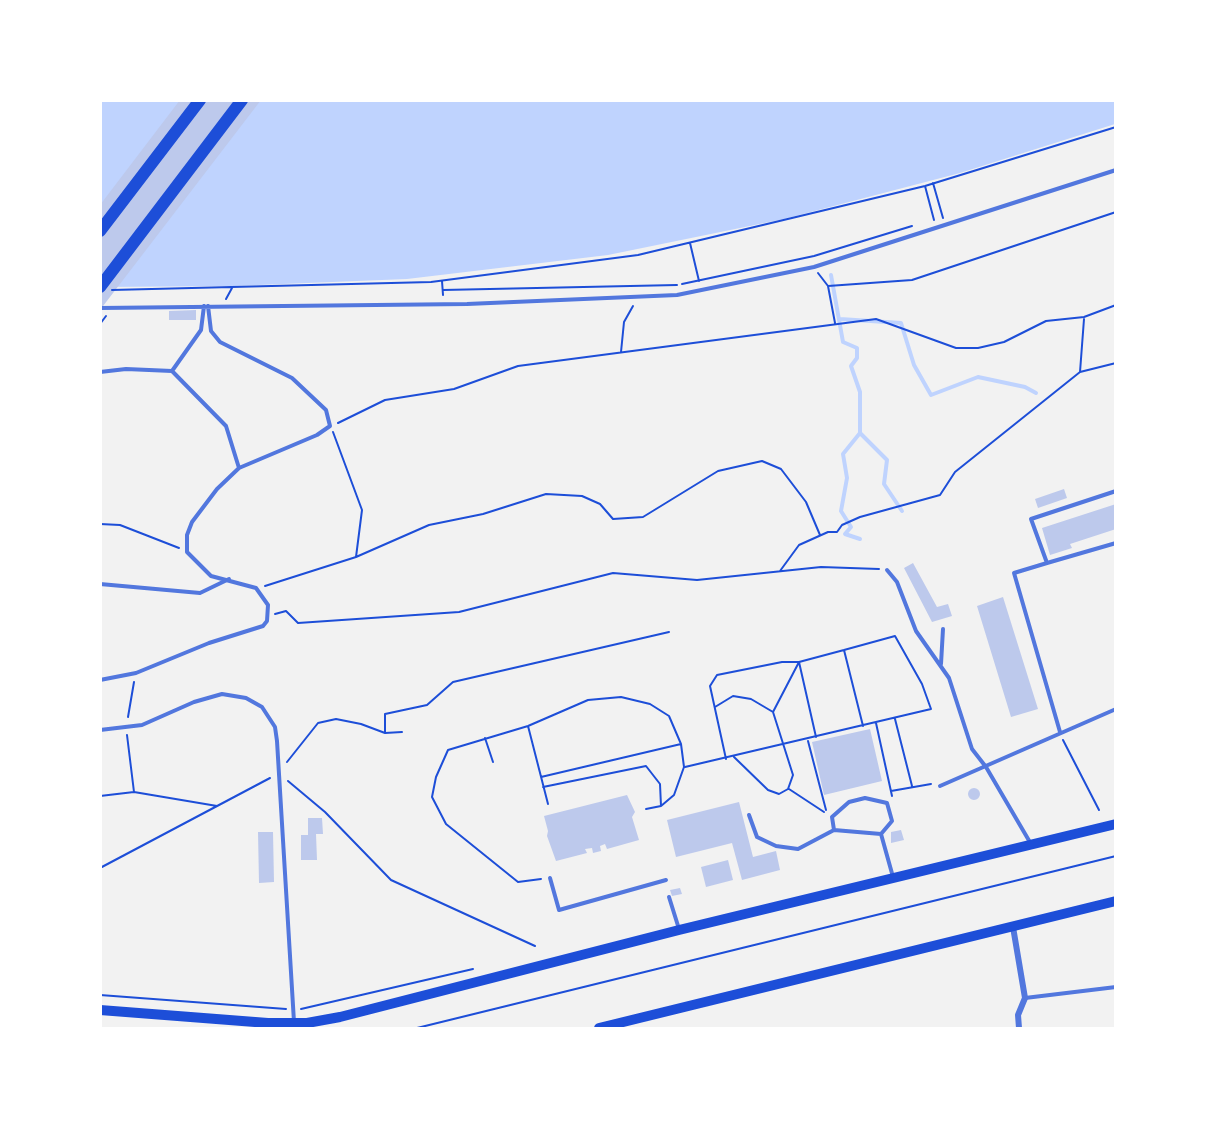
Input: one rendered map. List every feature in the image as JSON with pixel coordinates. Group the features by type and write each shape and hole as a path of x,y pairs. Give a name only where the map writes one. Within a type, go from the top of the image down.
{"main road":[{"path":"100,231 200,100"},
{"path":"106,289 242,100"},
{"path":"100,1011 294,1023 340,1017 679,930 1116,824"},
{"path":"599,1029 1116,901"}],"street":[{"path":"1012,927 1025,998 1018,1016 1019,1029"}],"lane":[{"path":"100,308 467,304 677,295 814,267 1116,170"},
{"path":"172,370 201,330 206,306"},
{"path":"100,680 136,673 208,644 264,626 268,616 268,605 256,588 230,579 211,576 187,552 185,542 192,522 217,489 239,468 317,435 330,426 326,410 292,378 220,342 211,330 206,306"},
{"path":"100,372 126,369 172,370 226,426 239,468"},
{"path":"1047,563 1031,519 1116,491"},
{"path":"1060,732 1014,573 1116,543"},
{"path":"887,570 897,582 916,631 949,678 972,749 986,767 1031,845"},
{"path":"100,584 200,593 230,579"},
{"path":"941,665 943,629"},
{"path":"100,730 142,726 194,702 222,694 246,698 262,707 275,727 294,1023"},
{"path":"940,786 1116,709"},
{"path":"834,830 832,817 849,802 865,798 887,803 891,821 881,834"},
{"path":"749,815 757,837 776,846 798,849 834,830 881,834"},
{"path":"881,834 893,879"},
{"path":"550,878 559,910 666,880"},
{"path":"669,897 679,930"},
{"path":"1025,998 1116,987"}],"path":[{"path":"106,289 232,288 442,281 638,255 925,186 1116,127"},
{"path":"933,183 942,216"},
{"path":"925,186 934,219"},
{"path":"828,286 912,280 1116,212"},
{"path":"923,222 953,213"},
{"path":"935,223 943,220"},
{"path":"442,281 443,290 676,286 814,256 912,225"},
{"path":"685,288 815,261 913,230"},
{"path":"690,243 699,281"},
{"path":"814,267 828,286 835,323"},
{"path":"222,306 232,288"},
{"path":"443,295 677,290"},
{"path":"621,352 624,322 633,306 631,297"},
{"path":"216,300 237,299"},
{"path":"356,557 362,510 330,426 385,400 454,389 518,366 876,319 956,348 978,348 1004,342 1046,321 1084,317 1116,305"},
{"path":"1080,372 1084,317"},
{"path":"100,324 105,318"},
{"path":"779,572 799,545 837,532 842,525 860,517 940,495 955,472 1080,372 1116,363"},
{"path":"256,588 356,557 429,525 483,514 546,494 582,496 600,504 613,519 643,516 718,471 762,461 781,469 788,477 806,502 820,536"},
{"path":"100,524 120,525 187,552"},
{"path":"268,616 286,611 298,623 459,612 613,573 697,580 821,567 887,570"},
{"path":"385,733 385,714 428,705 453,682 669,632"},
{"path":"684,767 726,759 932,709 922,684 895,636 799,662 782,662 717,675 711,686 726,759"},
{"path":"844,650 863,726"},
{"path":"772,712 799,662"},
{"path":"799,662 816,737"},
{"path":"134,792 126,727 136,673"},
{"path":"715,707 733,696 751,699 772,712 785,745 793,775 788,789 779,794 768,790 734,757"},
{"path":"550,878 518,882 446,824 432,797 435,777 448,750 528,726 588,700 621,697 650,704 669,716 681,744 684,767 674,795 661,806 646,809"},
{"path":"895,718 912,786"},
{"path":"100,868 279,773 318,723 336,719 361,724 385,733 402,732"},
{"path":"876,723 893,798"},
{"path":"528,726 548,804"},
{"path":"1060,732 1099,810"},
{"path":"485,738 492,762"},
{"path":"807,740 823,807 832,817"},
{"path":"541,777 681,744"},
{"path":"543,787 646,766 660,784 661,806"},
{"path":"279,773 325,812 391,880 535,946"},
{"path":"891,791 927,783 940,786"},
{"path":"788,789 832,817"},
{"path":"100,796 134,792 217,806"},
{"path":"417,1029 1116,856"},
{"path":"100,994 306,1010 480,968"}],"water":[{"path":"101,101 1115,101 1115,124 960,173 784,219 608,255 407,279 233,286 101,287"}],"building":[{"path":"180,100 261,100 100,310 100,205"},
{"path":"196,310 196,320 169,320 169,311"},
{"path":"1064,489 1067,498 1038,508 1035,499"},
{"path":"1116,504 1116,529 1070,544 1072,548 1050,555 1042,528"},
{"path":"913,563 937,607 948,604 952,616 932,622 904,568"},
{"path":"1003,597 1038,709 1011,717 977,606"},
{"path":"870,729 882,781 824,795 812,742"},
{"path":"974,788 980,794 974,800 968,794"},
{"path":"627,795 635,812 632,817 639,840 607,849 605,844 600,846 601,851 593,853 592,848 585,849 587,853 556,861 547,836 544,816"},
{"path":"739,802 753,857 776,851 780,870 742,880 732,843 676,857 667,820"},
{"path":"308,818 322,818 323,834 316,834 317,860 301,860 301,835 308,835"},
{"path":"901,830 904,840 891,843 891,832"},
{"path":"258,832 273,832 274,882 259,883"},
{"path":"728,860 733,880 706,887 701,867"},
{"path":"680,888 682,894 672,896 670,890"}],"waterway":[{"path":"831,275 843,342 857,348 857,358 851,366 860,392 860,433 887,460 884,484 902,511"},
{"path":"840,319 901,323 914,365 931,395 978,377 1025,387 1036,393"},
{"path":"860,433 843,454 847,478 841,511 851,527 845,534 860,539"}]}
